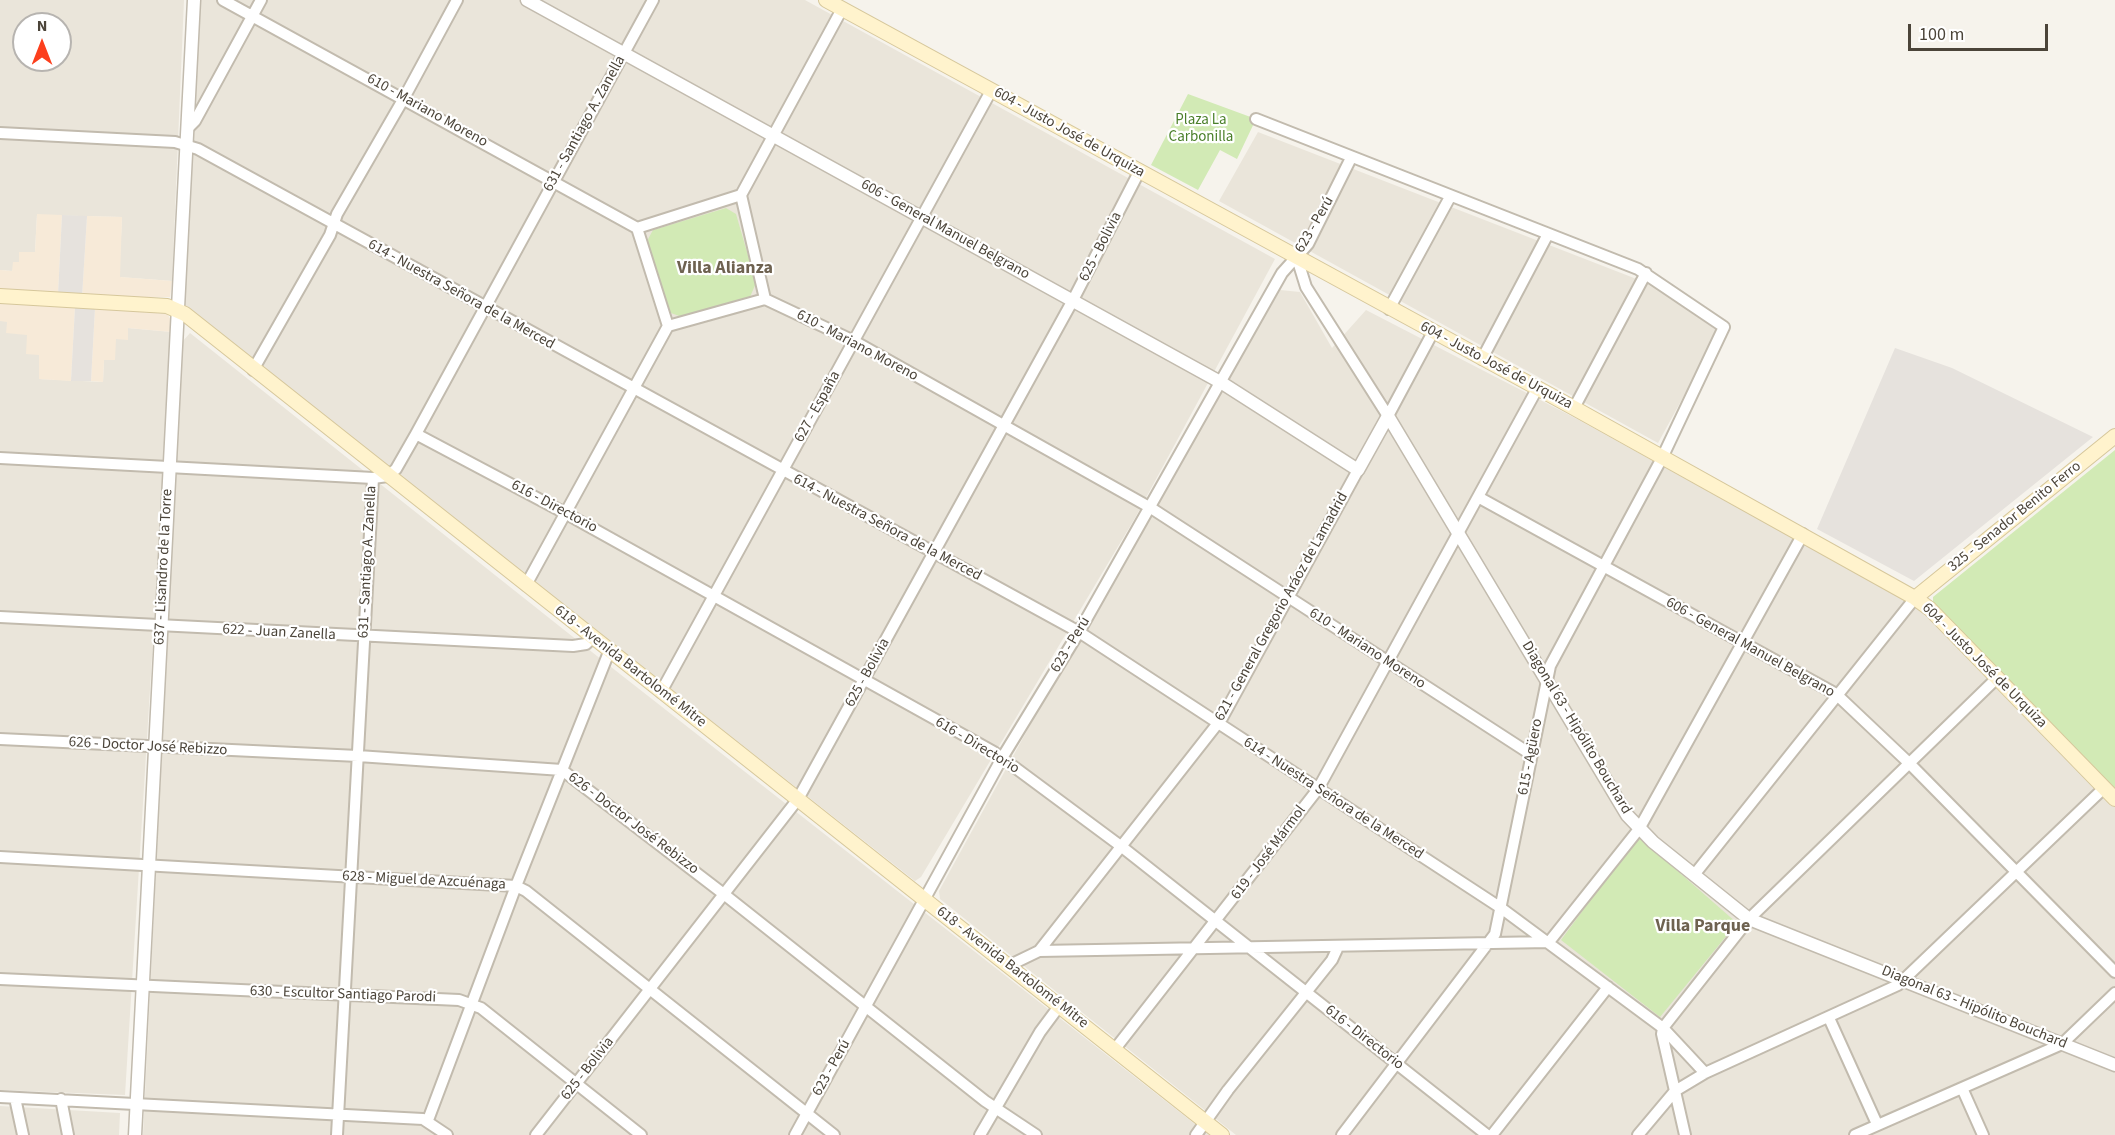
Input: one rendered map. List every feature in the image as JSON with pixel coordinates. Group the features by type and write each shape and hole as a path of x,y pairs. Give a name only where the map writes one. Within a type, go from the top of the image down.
{"main road":[{"name":"604 - Justo José de Urquiza","path":"826,0 1574,408 1915,598 1930,609 2115,799"},
{"path":"0,296 166,306 178,309"},
{"name":"618 - Avenida Bartolomé Mitre","path":"178,309 1222,1135"},
{"name":"325 - Senador Benito Ferro","path":"1915,598 2115,436"}],"street":[{"name":"637 - Lisandro de la Torre","path":"135,1135 194,0"},
{"name":"610 - Mariano Moreno","path":"224,0 637,228"},
{"path":"187,129 195,121 261,0"},
{"path":"253,370 330,236 333,225 457,0"},
{"name":"606 - General Manuel Belgrano","path":"527,0 1222,382 1358,470"},
{"name":"631 - Santiago A. Zanella","path":"337,1135 373,478 388,476 396,469 653,0"},
{"path":"526,585 668,326 765,299 741,195 842,9"},
{"name":"627 - España","path":"662,692 920,216 991,91"},
{"path":"1256,119 1646,273 1574,408"},
{"name":"614 - Nuestra Señora de la Merced","path":"0,133 175,142 188,145 1079,632 1501,908 1664,1028 1705,1073"},
{"name":"623 - Perú","path":"795,1135 1002,758 1151,508 1282,273 1308,244 1351,158"},
{"name":"625 - Bolivia","path":"536,1135 798,799 1074,300 1139,172"},
{"path":"668,326 637,228 741,195"},
{"path":"1389,309 1450,197"},
{"path":"1482,359 1548,234"},
{"name":"Diagonal 63 - Hipólito Bouchard","path":"1297,258 1306,286 1388,416 1456,533 1627,814 1639,829 1749,919 2115,1065"},
{"name":"615 - Agüero","path":"1342,1135 1491,943 1501,908 1550,666 1605,568 1724,332 1722,324 1646,273"},
{"name":"610 - Mariano Moreno","path":"765,299 854,341 1151,508 1532,755"},
{"name":"621 - General Gregorio Aráoz de Lamadrid","path":"1008,966 1039,951 1217,724 1433,332"},
{"name":"619 - José Mármol","path":"1115,1049 1318,789 1456,533 1537,389"},
{"name":"616 - Directorio","path":"416,434 565,513 1002,758 1122,847 1487,1135"},
{"path":"0,458 373,478"},
{"name":"606 - General Manuel Belgrano","path":"1478,497 1836,694 1909,763 2115,972"},
{"path":"1039,951 1549,942 1639,829 1803,534"},
{"path":"1694,875 1836,694 1915,598"},
{"name":"622 - Juan Zanella","path":"0,617 573,646 586,644 592,638"},
{"path":"428,1120 516,886 609,652"},
{"path":"1685,1135 1664,1028 1749,919 1996,678"},
{"name":"626 - Doctor José Rebizzo","path":"0,739 358,756 562,770 725,895 994,1108 1036,1135"},
{"path":"1638,1135 1675,1090 1705,1073 1890,990 1904,980 2104,788"},
{"name":"628 - Miguel de Azcuénaga","path":"0,857 516,886 526,891 834,1135"},
{"path":"1196,1135 1332,960 1338,947"},
{"name":"630 - Escultor Santiago Parodi","path":"0,979 459,999 472,1003 641,1135"},
{"path":"1492,1135 1608,987"},
{"path":"1855,1135 2062,1044 2115,993"},
{"path":"980,1135 994,1108 1060,1005"},
{"path":"1829,1018 1877,1124"},
{"path":"1962,1088 1983,1135"},
{"path":"0,1097 428,1120 447,1135"},
{"path":"15,1098 23,1135"},
{"path":"60,1100 68,1135"}],"shaded area":[{"path":"0,0 184,0 172,281 119,277 122,217 37,215 35,252 19,262 12,271 0,270"},
{"path":"199,0 805,0 1275,259 1135,518 921,877 915,881 187,308 182,300"},
{"path":"1258,132 1652,285 1719,332 1658,443 1219,201"},
{"path":"37,214 62,215 58,295 0,292 0,270 12,271 13,262 19,262 19,252 35,252"},
{"path":"62,215 87,216 82,297 58,295"},
{"path":"87,216 122,217 120,277 172,281 170,297 82,297"},
{"path":"1280,290 1300,292 1332,348 1366,310 1577,419 1920,608 2115,806 2115,1135 1236,1135 940,899 939,891 1057,676"},
{"path":"0,303 75,307 71,381 39,379 39,355 26,354 27,335 6,333 7,322 0,321"},
{"path":"75,307 95,308 91,381 71,381"},
{"path":"95,308 167,314 172,321 172,332 128,328 128,340 116,339 115,360 104,360 103,382 91,381"},
{"path":"0,321 7,321 27,335 39,355 40,379 103,382 104,359 116,339 128,328 172,332 125,1095 0,1090"},
{"path":"190,333 597,656 1209,1135 143,1135 182,342"},
{"path":"1895,348 1952,368 2093,437 1914,581 1817,529"},
{"path":"0,1106 120,1113 119,1135 0,1135"}],"green space":[{"name":"Plaza La Carbonilla","path":"1188,94 1256,119 1237,159 1220,150 1198,190 1151,165"},
{"path":"726,208 736,214 756,283 750,297 685,318 668,312 647,241 653,230"},
{"path":"2115,450 2115,788 1933,603 1933,597"},
{"path":"1641,839 1737,923 1660,1017 1561,940 1634,841"}],"district":[{"name":"Villa Alianza","path":"725,269"},
{"name":"Villa Parque","path":"1703,927"}]}
